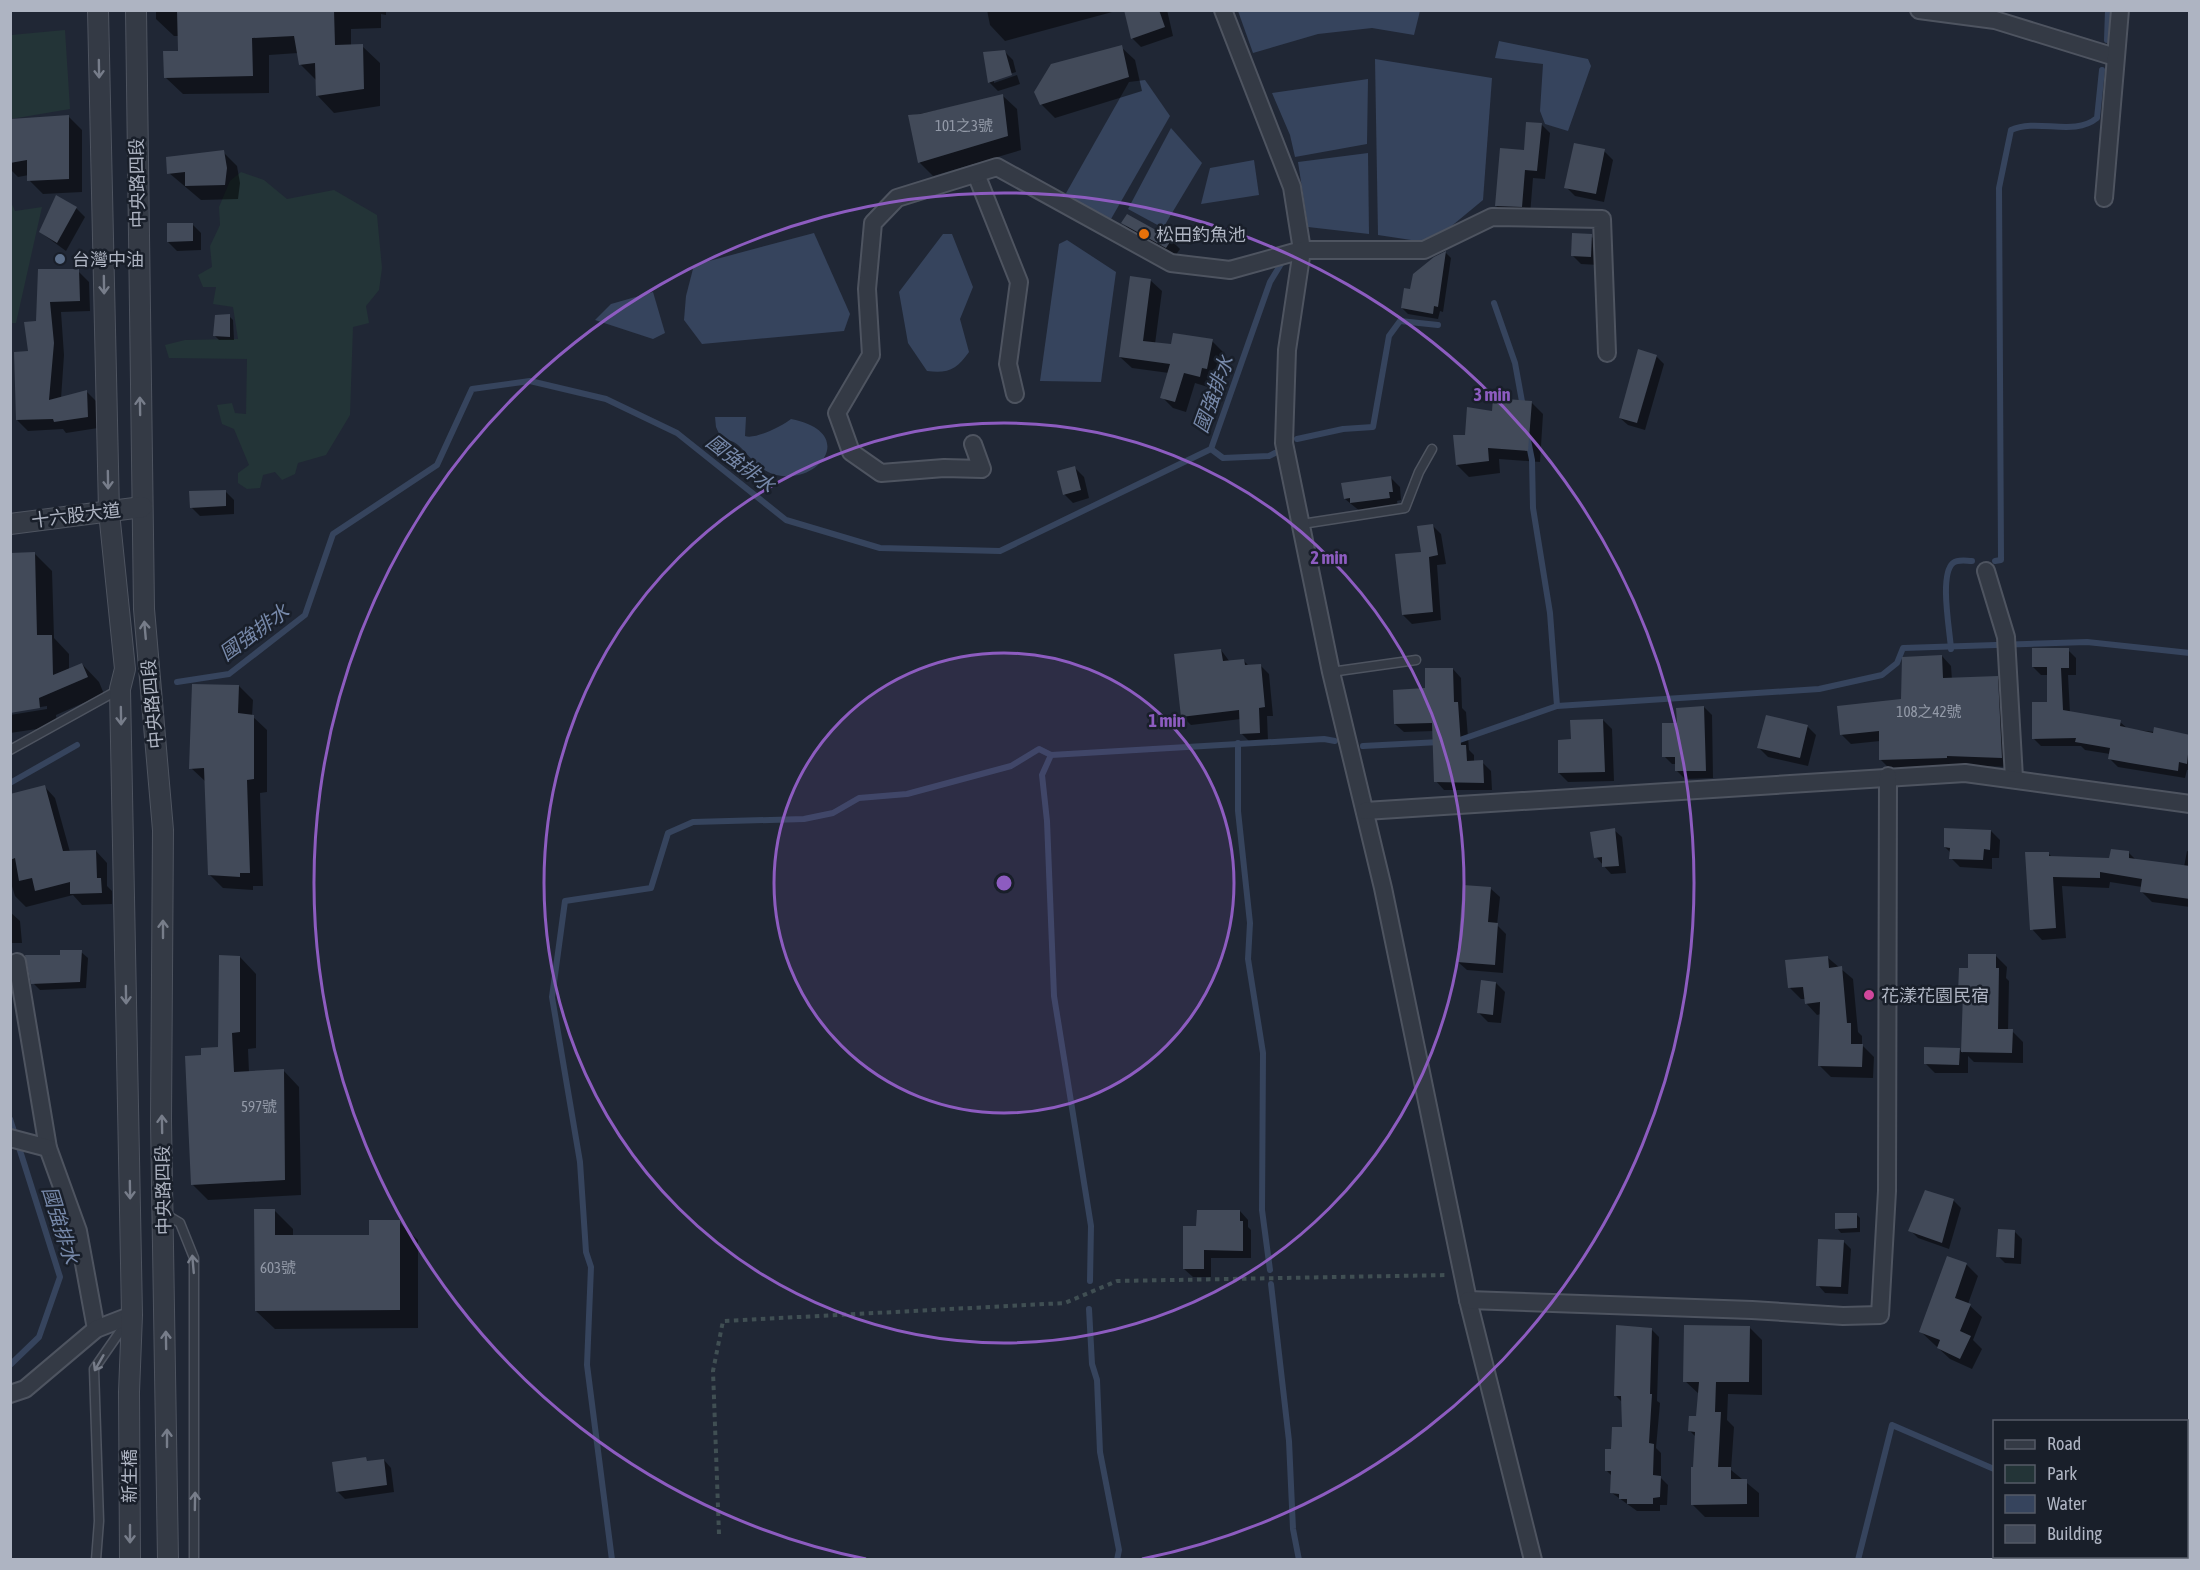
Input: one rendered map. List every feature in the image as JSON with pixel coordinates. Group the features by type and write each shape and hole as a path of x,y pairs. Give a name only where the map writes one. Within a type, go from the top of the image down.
{"street":[{"name":"中央路四段","path":"98,10 109,512 125,669 120,689 132,1315 129,1392"},
{"name":"中央路四段","path":"136,10 144,609 163,830 163,1213 168,1560"},
{"path":"1223,10 1292,187 1302,250 1287,350 1284,443 1331,672 1365,811 1468,1300 1533,1560"},
{"path":"1919,10 1995,20 2115,57"},
{"path":"2104,198 2120,10"},
{"path":"972,444 982,469 944,468 881,473 851,452 837,413 871,355 867,289 873,223 897,198 997,167 1171,263 1230,270 1302,250 1424,250 1492,217 1602,219 1607,353"},
{"path":"976,174 1019,282 1008,364 1015,394"},
{"name":"十六股大道","path":"10,524 142,507"},
{"path":"1986,571 2006,637 2014,778"},
{"path":"1365,811 1888,776 1965,773 2190,804"},
{"path":"1468,1300 1752,1310 1843,1316 1880,1315 1887,1191 1888,776"},
{"path":"17,962 48,1148 78,1231 96,1329"},
{"path":"10,1138 48,1148"},
{"path":"18,1391 96,1329 132,1315"},
{"name":"新生橋","path":"129,1392 130,1560"}],"lane":[{"path":"1302,524 1405,508 1419,472 1432,449"},
{"path":"1331,672 1416,660"},
{"path":"10,750 120,689"},
{"path":"163,1213 180,1223 194,1258 194,1560"},
{"path":"96,1560 99,1521 94,1369 132,1315"}],"path":[{"path":"719,1534 713,1371 723,1321 1065,1303 1117,1281 1463,1274"}],"green space":[{"path":"65,30 70,109 11,119 11,35"},
{"path":"241,172 264,180 287,199 334,190 377,215 382,268 379,290 366,306 369,323 353,327 350,415 326,455 298,463 295,474 282,480 275,472 263,475 260,488 247,489 238,483 238,473 249,465 234,429 222,424 217,405 232,403 235,413 246,414 247,359 169,358 165,345 185,340 238,339 233,307 213,304 216,287 203,287 198,275 212,267 210,246 220,225 219,207 230,181"},
{"path":"10,200 15,211 42,207 16,323 10,323"}],"water":[{"path":"1238,10 1420,11 1414,35 1372,28 1318,34 1253,53"},
{"path":"1499,41 1588,59 1591,66 1568,131 1545,124 1540,111 1543,64 1495,58"},
{"path":"1375,59 1492,78 1483,200 1431,243 1378,235"},
{"path":"1368,79 1367,144 1295,157 1290,135 1272,93"},
{"path":"1145,80 1170,116 1111,219 1065,195 1129,82"},
{"path":"1171,128 1202,163 1163,228 1128,209"},
{"path":"1368,153 1369,234 1308,227 1298,162"},
{"path":"1254,160 1259,195 1201,204 1210,168"},
{"path":"814,233 850,314 844,331 702,344 684,320 686,296 694,265"},
{"path":"943,234 952,234 973,287 960,319 969,352 960,363 951,369 934,372 927,371 908,343 899,292"},
{"path":"1067,240 1116,272 1101,382 1040,381 1059,244"},
{"path":"653,292 665,333 653,339 595,320 611,304"},
{"path":"715,417 746,417 745,436 749,437 768,432 791,419 811,425 823,434 827,444 826,454 820,464 797,476 775,475 757,465 736,444 721,438"},
{"path":"2189,1447 2189,1559 2150,1559 2188,1558"}],"building":[{"path":"177,10 334,10 335,45 363,44 364,89 316,96 315,63 299,65 294,36 252,38 253,76 164,78 163,51 178,51"},
{"path":"1124,10 1159,10 1165,27 1131,39"},
{"path":"1122,45 1129,77 1040,105 1034,92 1051,64"},
{"path":"1005,50 1012,75 988,83 983,52"},
{"path":"1003,94 1008,136 918,163 908,115"},
{"path":"69,115 69,179 27,181 27,160 10,163 10,119"},
{"path":"1526,122 1542,123 1537,171 1525,170 1522,207 1495,206 1500,148 1524,150"},
{"path":"1574,143 1605,149 1596,194 1564,188"},
{"path":"224,150 227,168 225,185 185,186 185,172 167,174 166,157"},
{"path":"56,195 77,207 57,243 39,232"},
{"path":"1127,214 1172,239 1166,248 1121,223"},
{"path":"167,223 193,223 193,241 167,242"},
{"path":"1572,233 1592,234 1591,257 1571,256"},
{"path":"1446,251 1438,307 1434,306 1433,314 1401,308 1404,288 1410,289 1413,274 1434,257"},
{"path":"38,269 79,269 80,301 50,302 54,343 49,400 87,390 88,417 54,422 53,419 16,420 14,352 28,351 24,322 36,321"},
{"path":"1130,276 1151,279 1143,341 1171,344 1173,333 1213,339 1207,369 1202,368 1200,377 1184,373 1175,402 1160,398 1170,364 1119,357"},
{"path":"230,314 230,337 213,336 215,315"},
{"path":"1638,349 1657,355 1637,423 1619,418"},
{"path":"1493,398 1532,401 1528,451 1488,448 1489,461 1456,465 1453,435 1465,435 1467,407 1492,411"},
{"path":"1075,466 1081,490 1063,495 1057,471"},
{"path":"1391,476 1393,492 1389,492 1390,498 1350,503 1350,498 1344,499 1341,483"},
{"path":"226,490 226,506 190,508 189,491"},
{"path":"1433,524 1438,555 1429,557 1433,612 1402,615 1395,554 1421,552 1417,526"},
{"path":"35,552 37,635 52,635 53,675 82,663 88,677 39,698 40,708 10,713 10,553"},
{"path":"2032,648 2069,648 2069,668 2061,668 2063,710 2121,720 2120,726 2153,733 2154,727 2190,735 2187,764 2179,762 2178,771 2108,759 2110,748 2075,742 2076,738 2032,739 2032,702 2047,702 2047,667 2032,667"},
{"path":"1221,649 1223,661 1244,659 1245,665 1261,664 1265,707 1259,708 1260,733 1240,734 1239,710 1181,717 1174,654"},
{"path":"1942,655 1943,678 1998,676 2002,758 1947,756 1947,758 1879,760 1879,731 1840,735 1837,706 1901,699 1902,657"},
{"path":"1425,668 1453,668 1454,702 1458,702 1461,745 1466,745 1467,761 1483,760 1484,783 1434,782 1432,723 1394,724 1393,690 1425,688"},
{"path":"192,684 239,685 238,713 254,715 254,779 247,780 250,873 240,873 240,877 208,875 204,768 189,769"},
{"path":"1704,706 1706,771 1675,771 1675,757 1662,757 1662,723 1677,723 1676,708"},
{"path":"1766,715 1808,725 1800,758 1757,748"},
{"path":"1603,719 1605,772 1558,773 1558,740 1571,739 1570,720"},
{"path":"45,785 63,851 96,850 97,878 101,878 102,893 70,894 70,882 35,891 32,878 19,881 15,858 10,860 10,794"},
{"path":"1615,828 1619,866 1602,867 1602,857 1594,858 1590,832"},
{"path":"1944,828 1991,830 1990,850 1984,849 1983,860 1949,859 1950,848 1944,847"},
{"path":"2111,849 2129,851 2129,858 2190,866 2190,899 2140,892 2142,879 2100,872 2100,878 2053,877 2056,928 2030,930 2025,852 2049,852 2049,856 2109,858"},
{"path":"1463,885 1491,887 1488,922 1498,923 1495,965 1457,962"},
{"path":"60,950 82,950 80,982 31,984 25,955 60,955"},
{"path":"1968,954 1996,954 1996,968 1999,968 1998,1029 2013,1029 2012,1053 1961,1052 1963,993 1958,993 1959,968 1968,968"},
{"path":"219,955 240,956 240,1032 232,1033 234,1072 284,1069 285,1180 191,1185 185,1056 201,1055 201,1048 218,1047"},
{"path":"1828,956 1829,968 1842,966 1847,1023 1851,1023 1851,1044 1863,1044 1862,1067 1818,1066 1820,1002 1805,1004 1803,987 1788,988 1785,960"},
{"path":"1481,980 1496,982 1493,1015 1477,1013"},
{"path":"1924,1047 1960,1048 1959,1065 1924,1064"},
{"path":"1925,1190 1954,1199 1942,1243 1908,1231"},
{"path":"254,1209 275,1209 275,1235 369,1235 369,1220 400,1220 400,1310 255,1311"},
{"path":"1197,1210 1240,1210 1240,1221 1243,1221 1243,1251 1204,1250 1204,1269 1183,1269 1183,1226 1196,1226"},
{"path":"1835,1213 1857,1213 1857,1228 1835,1229"},
{"path":"1998,1229 2015,1230 2014,1258 1996,1257"},
{"path":"1818,1239 1844,1240 1841,1287 1816,1286"},
{"path":"1947,1256 1967,1263 1955,1298 1971,1304 1960,1331 1971,1336 1960,1359 1937,1348 1940,1340 1919,1332"},
{"path":"1616,1325 1652,1328 1649,1443 1654,1444 1653,1475 1661,1476 1660,1497 1653,1498 1653,1504 1627,1504 1627,1499 1619,1499 1619,1494 1610,1493 1611,1471 1605,1471 1605,1449 1611,1449 1612,1427 1622,1427 1621,1396 1614,1396"},
{"path":"1684,1325 1750,1326 1749,1382 1716,1382 1715,1412 1721,1412 1718,1467 1731,1467 1731,1479 1747,1479 1747,1504 1691,1505 1691,1467 1693,1467 1695,1432 1688,1431 1689,1416 1696,1416 1699,1382 1683,1382"},
{"path":"366,1457 367,1461 384,1459 387,1485 336,1492 332,1462"}],"waterway":[{"path":"2107,40 2108,10"},
{"path":"1995,561 2001,560 1999,188 2011,130 2033,126 2078,126 2097,118 2102,70"},
{"name":"國強排水","path":"177,682 229,674 305,615 333,534 437,465 472,389 530,381 606,399 677,433 786,520 880,548 1000,551 1211,449 1270,282 1284,259"},
{"path":"1494,303 1515,363 1523,407"},
{"path":"1297,439 1343,429 1373,427 1389,336 1400,321 1438,325"},
{"path":"1454,742 1557,706 1550,613 1533,508 1532,460 1527,435"},
{"path":"1211,449 1223,458 1269,456 1275,453"},
{"path":"1951,649 1946,591 1949,569 1955,562 1972,561"},
{"path":"1557,706 1819,689 1882,675 1897,663 1903,648 2087,642 2190,653"},
{"path":"612,1560 587,1365 591,1267 586,1252 580,1162 552,997 565,901 651,888 668,833 693,822 804,819 833,813 859,798 907,794 1011,766 1039,749 1051,755 1324,739 1335,741"},
{"path":"1363,746 1440,742"},
{"path":"1238,743 1238,811 1250,923 1248,959 1263,1053 1262,1210 1270,1270"},
{"name":"國強排水","path":"10,783 77,745"},
{"path":"1051,755 1042,775 1047,821 1054,996 1091,1226 1090,1281"},
{"name":"國強排水","path":"10,1119 60,1277 39,1337 10,1365"},
{"path":"1271,1284 1289,1441 1293,1529 1299,1560"},
{"path":"1089,1309 1092,1364 1097,1380 1100,1452 1119,1550 1117,1560"},
{"path":"1858,1560 1892,1425 1993,1469"}],"place":[{"name":"松田釣魚池","path":"1144,234"},
{"name":"台灣中油","path":"60,259"},
{"name":"花漾花園民宿","path":"1869,995"}]}
